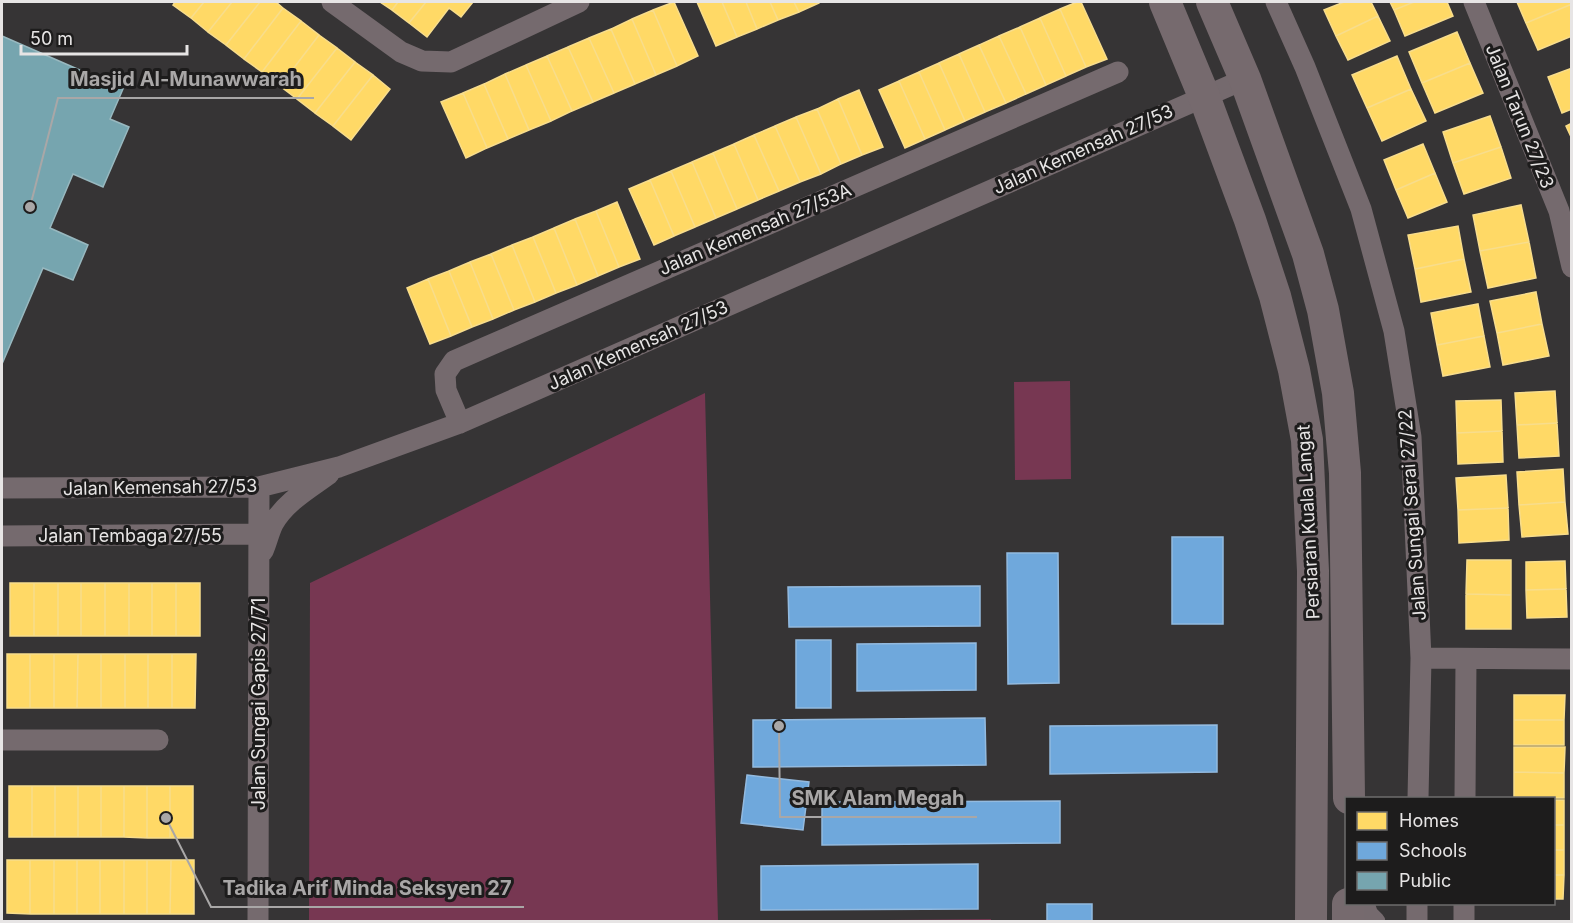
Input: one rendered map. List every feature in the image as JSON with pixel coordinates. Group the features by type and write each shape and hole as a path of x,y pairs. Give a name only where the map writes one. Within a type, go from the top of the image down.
{"main road":[{"name":"Persiaran Kuala Langat","path":"1165,2 1204,96 1250,220 1275,296 1294,370 1307,440 1313,571 1311,921"},
{"name":"Persiaran Kuala Langat","path":"1212,2 1245,79 1308,254 1323,310 1338,393 1345,473 1349,797"},
{"path":"1348,905 1348,921"}],"street":[{"path":"332,2 401,52 422,61 451,62 579,2"},
{"name":"Jalan Sungai Serai 27/22","path":"1276,2 1305,68 1360,210 1394,331 1411,437 1421,658 1419,797"},
{"name":"Jalan Tarun 27/23","path":"1474,2 1565,209 1572,267"},
{"name":"Jalan Kemensah 27/53A","path":"460,423 446,390 445,374 454,361 1118,72"},
{"name":"Jalan Kemensah 27/53","path":"2,488 259,487 339,466 460,423 1245,79"},
{"path":"259,563 274,523 286,508 339,466"},
{"name":"Jalan Sungai Gapis 27/71","path":"258,921 259,487"},
{"name":"Jalan Tembaga 27/55","path":"2,536 259,534"},
{"path":"1421,658 1572,659"},
{"path":"1465,797 1466,659"},
{"path":"2,740 158,740"},
{"path":"1365,905 1368,915 1375,921"},
{"path":"1416,921 1417,905"},
{"path":"1464,905 1464,921"}],"shaded area":[{"path":"1070,381 1071,479 1015,480 1014,382"},
{"path":"705,393 718,921 309,921 310,583"},
{"path":"991,919 991,922 886,921 886,920"}],"building: Homes":[{"path":"175,2 204,2 191,18 173,5"},
{"path":"204,2 232,2 208,32 191,18"},
{"path":"232,2 260,2 226,45 208,32"},
{"path":"260,2 276,2 283,8 244,59 226,45"},
{"path":"380,2 398,2 392,10"},
{"path":"398,2 426,2 409,23 392,10"},
{"path":"426,2 473,2 461,17 449,8 427,37 409,23"},
{"path":"674,2 698,56 677,66 653,10"},
{"path":"697,2 722,2 737,37 716,46"},
{"path":"722,2 746,2 757,29 737,37"},
{"path":"746,2 770,2 778,20 757,29"},
{"path":"770,2 794,2 799,12 778,20"},
{"path":"794,2 819,2 819,3 799,12"},
{"path":"1081,2 1107,59 1086,67 1060,9"},
{"path":"1344,2 1371,2 1378,16 1336,36 1324,10"},
{"path":"1390,2 1414,2 1394,10"},
{"path":"1414,2 1447,2 1453,16 1405,36 1394,10"},
{"path":"1517,2 1571,2 1572,4 1526,23"},
{"path":"1572,4 1572,36 1538,50 1526,23"},
{"path":"283,8 301,21 262,72 244,59"},
{"path":"1060,9 1086,67 1066,76 1040,18"},
{"path":"653,10 677,66 656,75 632,19"},
{"path":"1378,16 1390,41 1348,60 1336,36"},
{"path":"1040,18 1066,76 1046,85 1020,27"},
{"path":"632,19 656,75 635,84 611,29"},
{"path":"301,21 319,35 280,86 262,72"},
{"path":"1020,27 1046,85 1026,94 999,36"},
{"path":"611,29 635,84 614,93 589,38"},
{"path":"1457,32 1470,63 1422,83 1409,52"},
{"path":"319,35 337,48 297,99 280,86"},
{"path":"999,36 1026,94 1006,103 979,45"},
{"path":"589,38 614,93 593,102 568,47"},
{"path":"979,45 1006,103 985,112 959,54"},
{"path":"568,47 593,102 572,111 547,56"},
{"path":"337,48 355,62 315,113 297,99"},
{"path":"959,54 985,112 965,121 939,63"},
{"path":"547,56 572,111 551,121 526,65"},
{"path":"1397,56 1411,89 1367,108 1352,75"},
{"path":"355,62 373,75 333,126 315,113"},
{"path":"939,63 965,121 945,130 919,72"},
{"path":"1470,63 1483,93 1435,113 1422,83"},
{"path":"526,65 551,121 529,130 505,74"},
{"path":"1572,68 1572,109 1562,113 1548,77"},
{"path":"919,72 945,130 925,139 899,81"},
{"path":"505,74 529,130 508,139 484,84"},
{"path":"373,75 390,89 351,140 333,126"},
{"path":"899,81 925,139 905,148 879,90"},
{"path":"484,84 508,139 487,148 463,93"},
{"path":"1411,89 1426,121 1382,141 1367,108"},
{"path":"859,90 883,147 862,155 838,99"},
{"path":"463,93 487,148 466,158 441,102"},
{"path":"838,99 862,155 841,164 817,109"},
{"path":"817,109 841,164 821,174 796,117"},
{"path":"1490,116 1501,147 1453,163 1443,132"},
{"path":"796,117 821,174 800,182 775,126"},
{"path":"1572,123 1572,139 1566,126"},
{"path":"775,126 800,182 779,191 754,135"},
{"path":"754,135 779,191 758,200 734,144"},
{"path":"734,144 758,200 737,209 713,153"},
{"path":"1423,144 1435,173 1396,190 1384,160"},
{"path":"1501,147 1511,178 1464,194 1453,163"},
{"path":"713,153 737,209 716,218 692,162"},
{"path":"692,162 716,218 695,227 671,171"},
{"path":"671,171 695,227 674,236 650,180"},
{"path":"1435,173 1447,202 1408,218 1396,190"},
{"path":"650,180 674,236 654,245 629,189"},
{"path":"617,202 640,259 619,267 596,211"},
{"path":"1521,205 1529,242 1480,251 1473,215"},
{"path":"596,211 619,267 598,276 575,219"},
{"path":"575,219 598,276 577,285 554,228"},
{"path":"1458,226 1464,259 1415,269 1408,235"},
{"path":"554,228 577,285 556,293 533,237"},
{"path":"533,237 556,293 535,302 512,245"},
{"path":"1529,242 1536,278 1488,288 1480,251"},
{"path":"512,245 535,302 514,310 491,254"},
{"path":"491,254 514,310 493,319 470,262"},
{"path":"1464,259 1471,292 1421,302 1415,269"},
{"path":"470,262 493,319 472,327 449,271"},
{"path":"449,271 472,327 451,336 428,279"},
{"path":"428,279 451,336 430,344 407,288"},
{"path":"1536,292 1542,324 1497,333 1490,301"},
{"path":"1478,304 1484,336 1437,345 1431,313"},
{"path":"1542,324 1549,356 1503,365 1497,333"},
{"path":"1484,336 1490,367 1443,376 1437,345"},
{"path":"1555,391 1557,423 1517,425 1515,393"},
{"path":"1501,400 1502,431 1457,433 1456,401"},
{"path":"1557,423 1559,456 1519,458 1517,425"},
{"path":"1502,431 1503,462 1458,464 1457,433"},
{"path":"1563,469 1565,502 1519,505 1517,472"},
{"path":"1506,475 1508,508 1458,510 1456,478"},
{"path":"1565,502 1568,534 1522,537 1519,505"},
{"path":"1508,508 1509,540 1459,543 1458,510"},
{"path":"1467,560 1511,560 1511,595 1466,594"},
{"path":"1565,561 1566,589 1526,590 1526,562"},
{"path":"10,583 34,583 34,636 10,636"},
{"path":"34,583 58,583 58,636 34,636"},
{"path":"58,583 81,583 81,636 58,636"},
{"path":"81,583 105,583 105,636 81,636"},
{"path":"105,583 129,583 129,636 105,636"},
{"path":"129,583 152,583 152,636 129,636"},
{"path":"152,583 176,583 176,636 152,636"},
{"path":"176,583 200,583 200,636 176,636"},
{"path":"1566,589 1567,617 1527,618 1526,590"},
{"path":"1466,594 1511,595 1511,629 1466,629"},
{"path":"7,654 30,654 30,708 7,708"},
{"path":"30,654 54,654 54,708 30,708"},
{"path":"54,654 78,654 77,708 54,708"},
{"path":"78,654 101,654 101,708 77,708"},
{"path":"101,654 125,654 125,708 101,708"},
{"path":"125,654 148,654 148,708 125,708"},
{"path":"148,654 172,654 172,708 148,708"},
{"path":"172,654 196,654 195,708 172,708"},
{"path":"1514,695 1565,695 1564,720 1514,720"},
{"path":"1514,720 1564,720 1564,745 1514,745"},
{"path":"1514,747 1565,747 1564,773 1514,772"},
{"path":"1514,772 1564,773 1564,798 1514,797"},
{"path":"9,786 32,786 32,837 9,837"},
{"path":"32,786 55,786 55,837 32,837"},
{"path":"55,786 78,786 78,837 55,837"},
{"path":"78,786 101,786 101,837 78,837"},
{"path":"101,786 124,786 124,837 101,837"},
{"path":"124,786 147,786 147,838 124,837"},
{"path":"147,786 170,786 170,838 147,838"},
{"path":"170,786 193,786 193,838 170,838"},
{"path":"1555,800 1564,800 1564,825 1555,825"},
{"path":"1555,825 1564,825 1564,850 1555,850"},
{"path":"1555,850 1564,850 1564,875 1555,875"},
{"path":"7,860 30,860 30,914 7,913"},
{"path":"30,860 54,860 54,914 30,914"},
{"path":"54,860 77,860 77,914 54,914"},
{"path":"77,860 100,860 100,914 77,914"},
{"path":"100,860 124,860 124,914 100,914"},
{"path":"124,860 147,860 147,914 124,914"},
{"path":"147,860 171,860 170,914 147,914"},
{"path":"171,860 194,860 194,914 170,914"},
{"path":"1555,875 1564,875 1563,899 1555,899"}],"building: Schools":[{"path":"1172,537 1223,537 1223,624 1172,624"},
{"path":"1007,553 1058,553 1059,683 1008,684"},
{"path":"980,586 980,626 789,627 788,587"},
{"path":"796,640 831,640 831,708 796,708"},
{"path":"976,643 976,690 857,691 857,644"},
{"path":"985,718 986,765 753,767 753,720"},
{"path":"1217,725 1217,772 1050,774 1050,726"},
{"path":"747,775 809,782 803,830 741,823"},
{"path":"1060,801 1060,843 822,845 822,802"},
{"path":"978,864 978,909 761,910 761,866"},
{"path":"1047,904 1092,904 1092,922 1047,922"}],"building: Public":[{"path":"2,36 123,89 110,119 129,127 103,187 73,174 50,228 88,245 73,280 43,268 2,364"}],"place":[{"name":"Masjid Al-Munawwarah","path":"30,207"},
{"name":"SMK Alam Megah","path":"779,726"},
{"name":"Tadika Arif Minda Seksyen 27","path":"166,818"}]}
